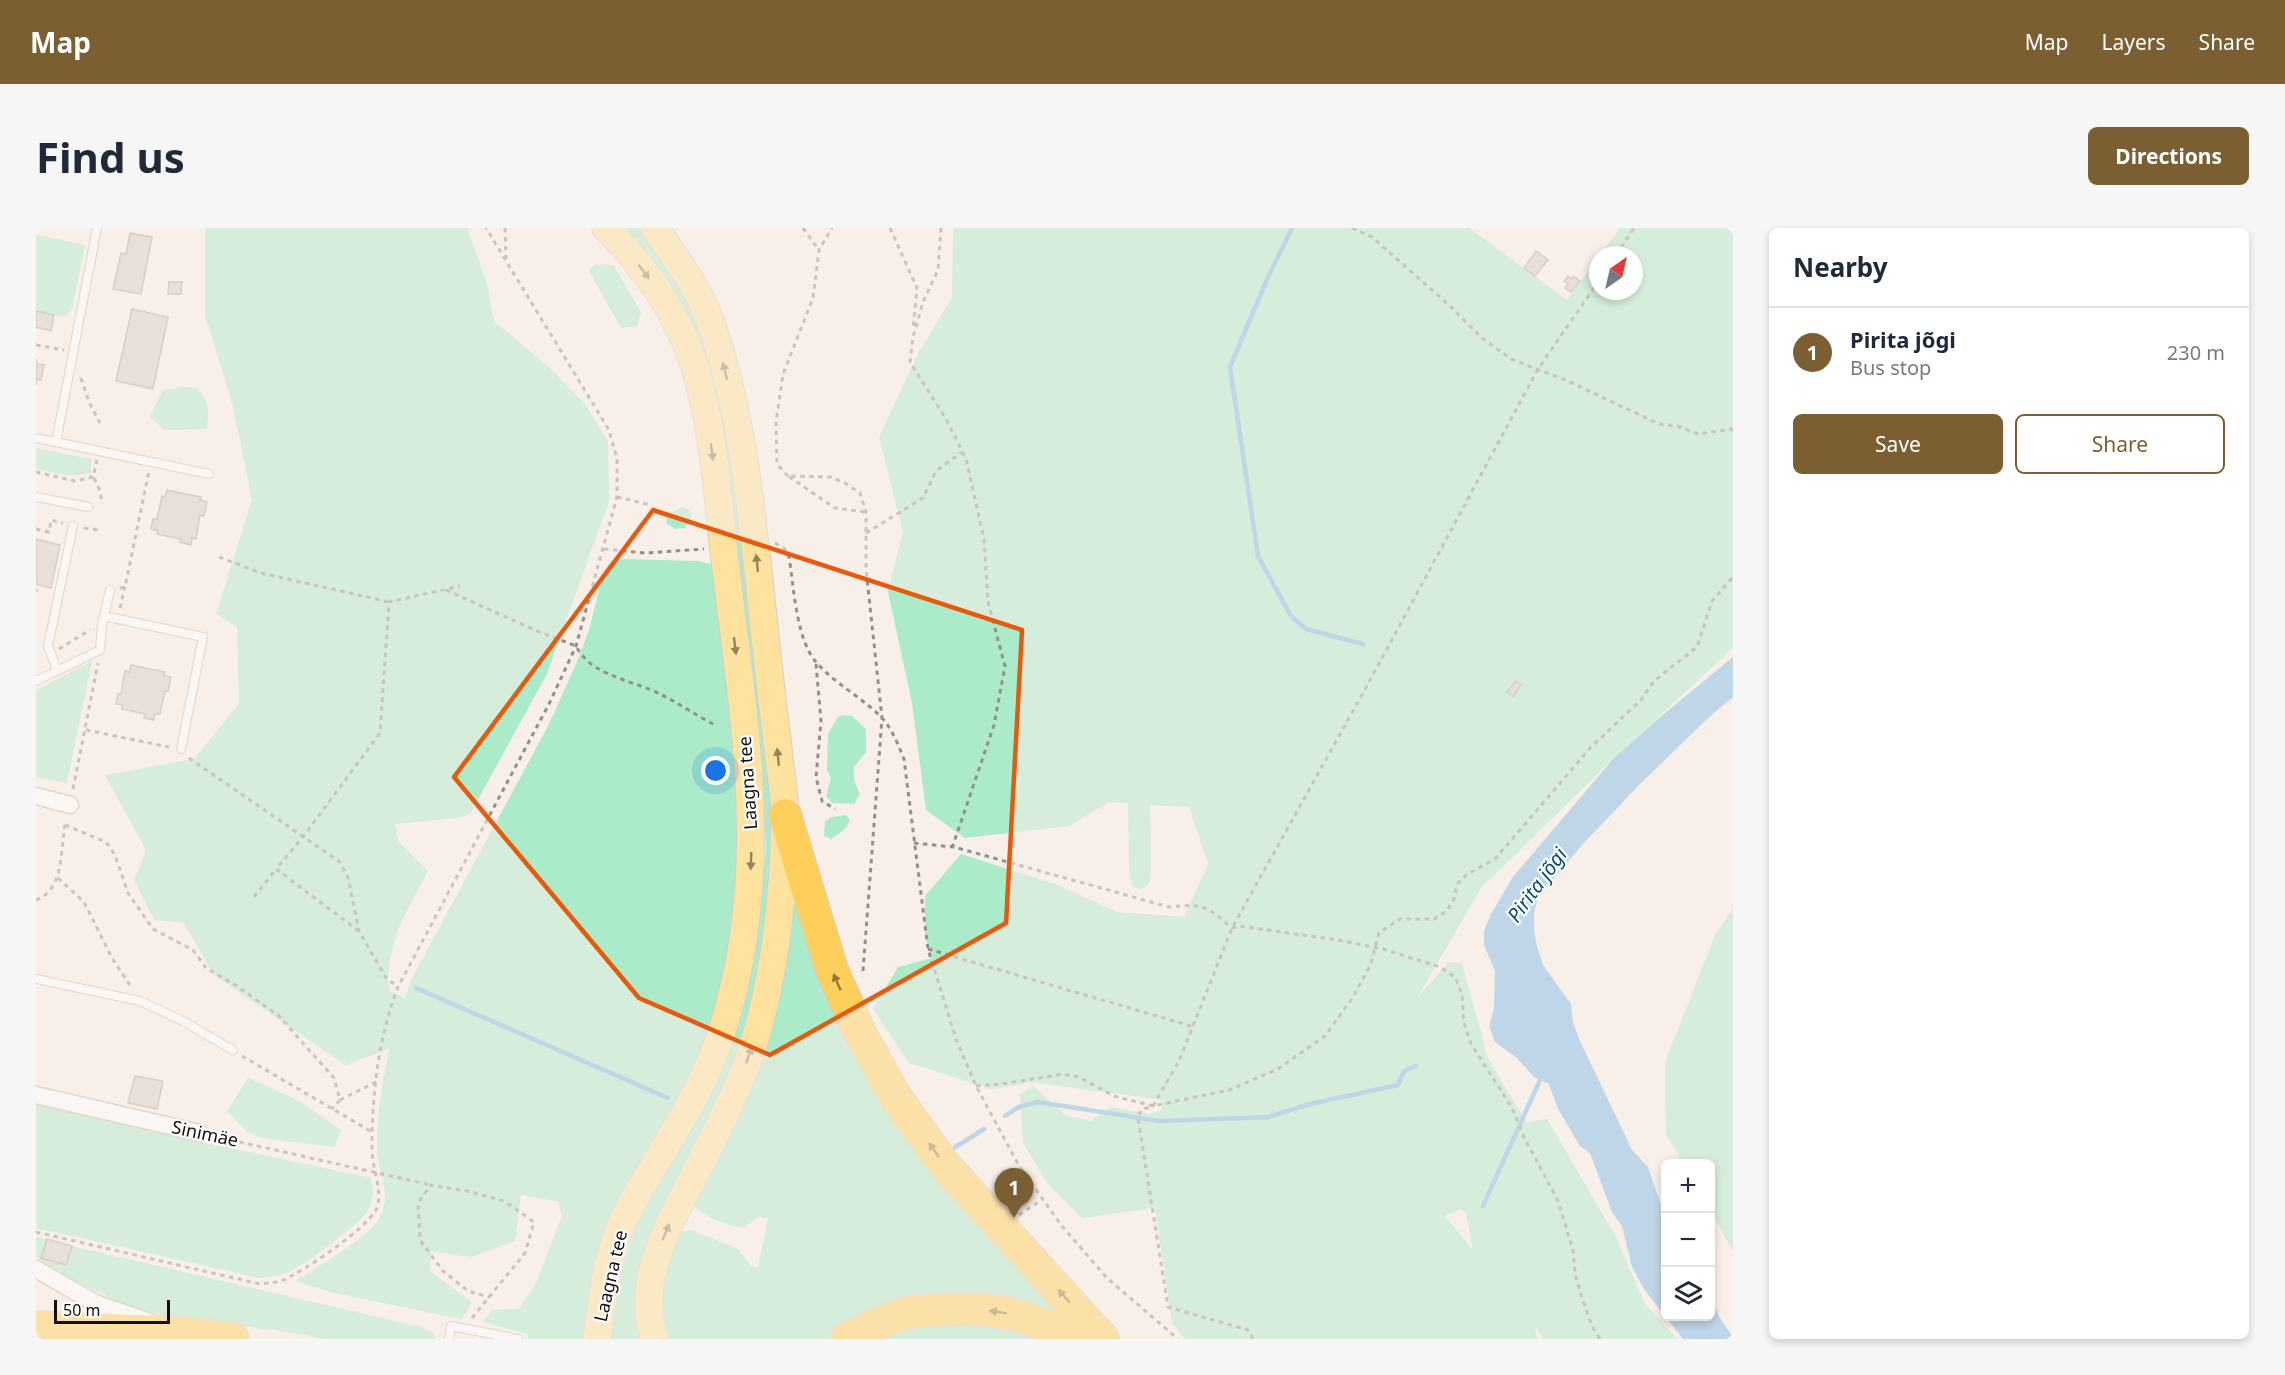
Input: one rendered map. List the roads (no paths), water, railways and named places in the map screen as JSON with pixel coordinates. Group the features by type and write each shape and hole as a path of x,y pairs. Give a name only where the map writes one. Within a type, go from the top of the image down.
{"highway":[{"path":"785,815 832,970 860,1033 897,1099 943,1163 1103,1339"},
{"path":"847,1339 878,1323 913,1312 957,1309 998,1311 1051,1326 1072,1339"},
{"path":"36,1327 182,1333 233,1339"}],"main road":[{"name":"Laagna tee","path":"597,1339 605,1286 617,1235 689,1104 722,1033 748,917 752,826 749,766 709,426 696,369 674,316 646,274 606,228"},
{"name":"Laagna tee","path":"655,228 694,284 710,321 736,419 749,487 785,815 781,895 771,969 756,1035 731,1100 665,1233 650,1288 649,1308 655,1339"}],"street":[{"path":"36,796 70,805"},
{"name":"Sinimäe","path":"36,1095 200,1133"},
{"path":"36,1269 95,1303 182,1333"}],"lane":[{"path":"56,442 97,228"},
{"path":"36,438 210,474"},
{"path":"36,497 88,507"},
{"path":"57,670 48,646 73,526"},
{"path":"36,681 100,650 103,620 110,590"},
{"path":"103,620 117,619 203,637 177,748"},
{"path":"36,979 140,1001 181,1020 233,1050"},
{"path":"448,1339 451,1326 518,1339"}],"water":[{"path":"1733,657 1733,697 1709,717 1638,786 1547,886 1537,901 1534,930 1543,965 1571,1004 1573,1023 1580,1041 1632,1150 1648,1167 1661,1205 1661,1311 1644,1289 1632,1267 1622,1226 1612,1212 1590,1153 1580,1146 1558,1109 1549,1084 1534,1077 1517,1058 1495,1042 1489,1026 1494,1009 1495,971 1484,945 1484,931 1491,914 1513,877 1613,759"},
{"path":"1715,1308 1733,1337 1733,1339 1683,1339 1669,1321 1715,1321"}],"waterway":[{"path":"1292,228 1268,277 1230,367 1258,556 1291,616 1306,629 1363,644"},
{"path":"416,988 668,1098"},
{"path":"1005,1116 1019,1107 1038,1102 1159,1121 1268,1117 1310,1104 1398,1085 1404,1071 1416,1066"},
{"path":"1483,1206 1540,1080"},
{"path":"954,1148 984,1129"}],"place":[{"name":"Pirita jõgi","path":"1014,1218"}]}
